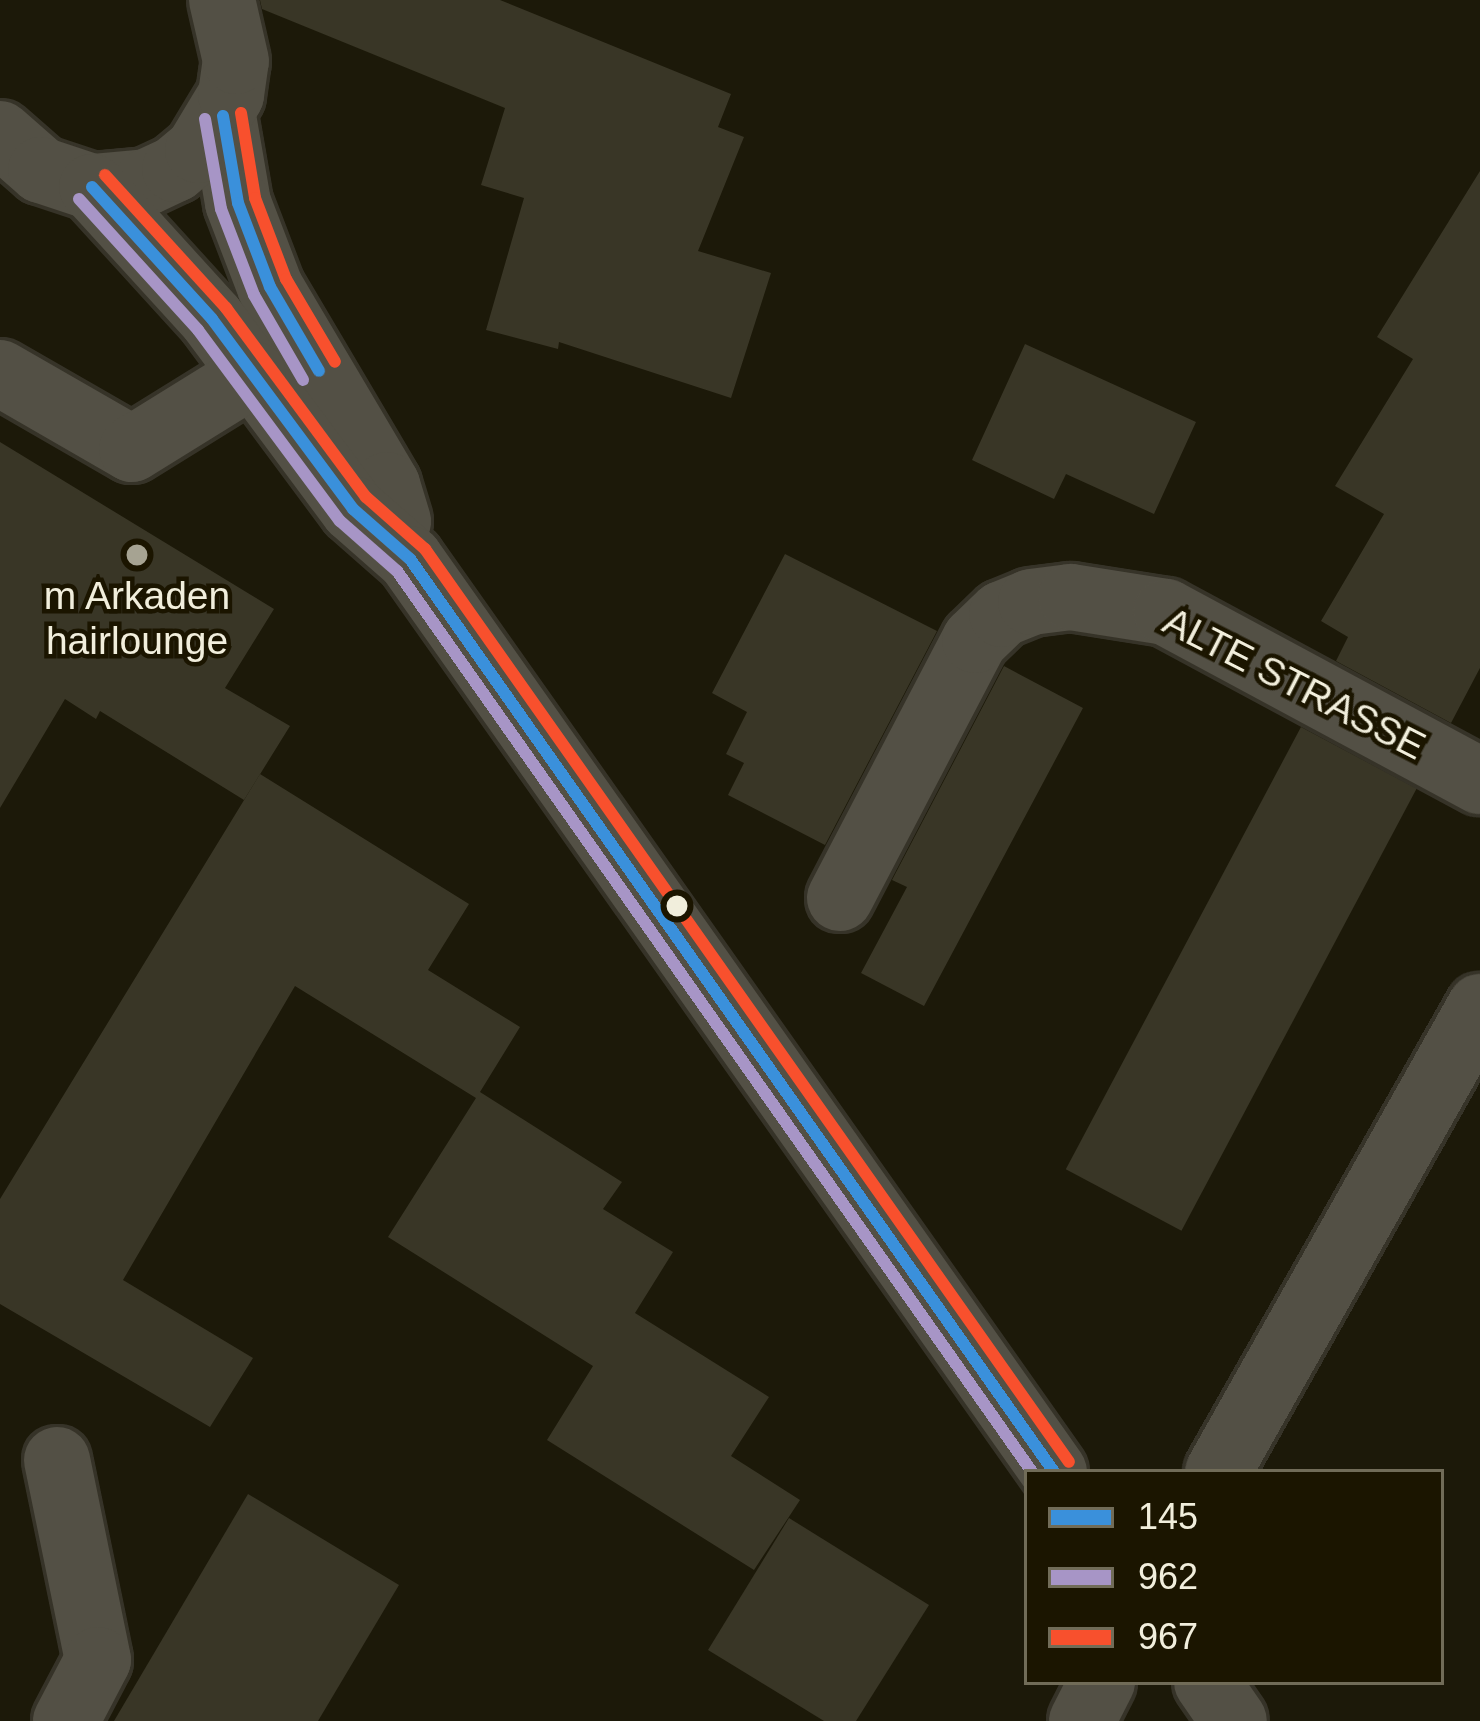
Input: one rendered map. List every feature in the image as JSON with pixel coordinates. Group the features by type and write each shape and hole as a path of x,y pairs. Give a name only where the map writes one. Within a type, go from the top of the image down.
{"street":[{"path":"222,0 236,61 223,116 238,203 270,287 387,485 410,559"},
{"path":"6,146 92,187 120,188 175,169 223,116"},
{"path":"92,187 254,374 353,508 410,559 1052,1469"},
{"path":"0,373 132,449 254,374"},
{"name":"ALTE STRASSE","path":"840,898 975,640 1002,614 1031,602 1071,597 1166,612 1480,781"},
{"path":"1220,1469 1480,1007"},
{"path":"57,1460 98,1660 66,1721"},
{"path":"1082,1721 1100,1685"},
{"path":"1209,1685 1234,1721"}],"building":[{"path":"260,0 500,0 731,94 718,127 744,137 698,251 771,273 731,398 559,342 558,349 486,330 524,198 481,185 505,108 262,9"},
{"path":"1480,171 1480,668 1451,723 1336,661 1348,637 1321,621 1384,514 1335,486 1413,359 1377,337"},
{"path":"1025,344 1196,422 1154,514 1066,474 1054,499 972,460"},
{"path":"0,442 274,609 225,688 290,726 244,800 100,711 96,719 65,699 0,808"},
{"path":"785,554 937,631 825,845 728,795 744,763 726,754 747,712 712,693"},
{"path":"1004,666 1083,708 924,1006 861,973 907,887 892,880"},
{"path":"1301,727 1417,789 1181,1231 1066,1169"},
{"path":"260,774 469,904 428,970 520,1027 480,1092 622,1182 603,1209 673,1252 635,1313 769,1397 731,1456 800,1500 754,1570 547,1440 593,1366 388,1237 476,1098 295,986 123,1280 253,1358 210,1427 0,1304 0,1199"},
{"path":"248,1494 399,1585 318,1721 114,1721"},
{"path":"789,1518 929,1605 856,1721 824,1721 708,1650"}],"transit line":[{"name":"967","path":"241,113 255,198 286,279 335,362"},
{"name":"145","path":"223,116 238,203 270,287 319,371"},
{"name":"962","path":"205,119 221,209 254,295 303,380"},
{"name":"967","path":"105,175 226,308 366,497 425,549 1069,1462"},
{"name":"145","path":"92,187 212,319 353,509 410,559 1052,1469"},
{"name":"962","path":"79,199 198,330 340,521 397,571 1030,1469"}],"place":[{"name":"m Arkaden hairlounge","path":"137,555"}]}
